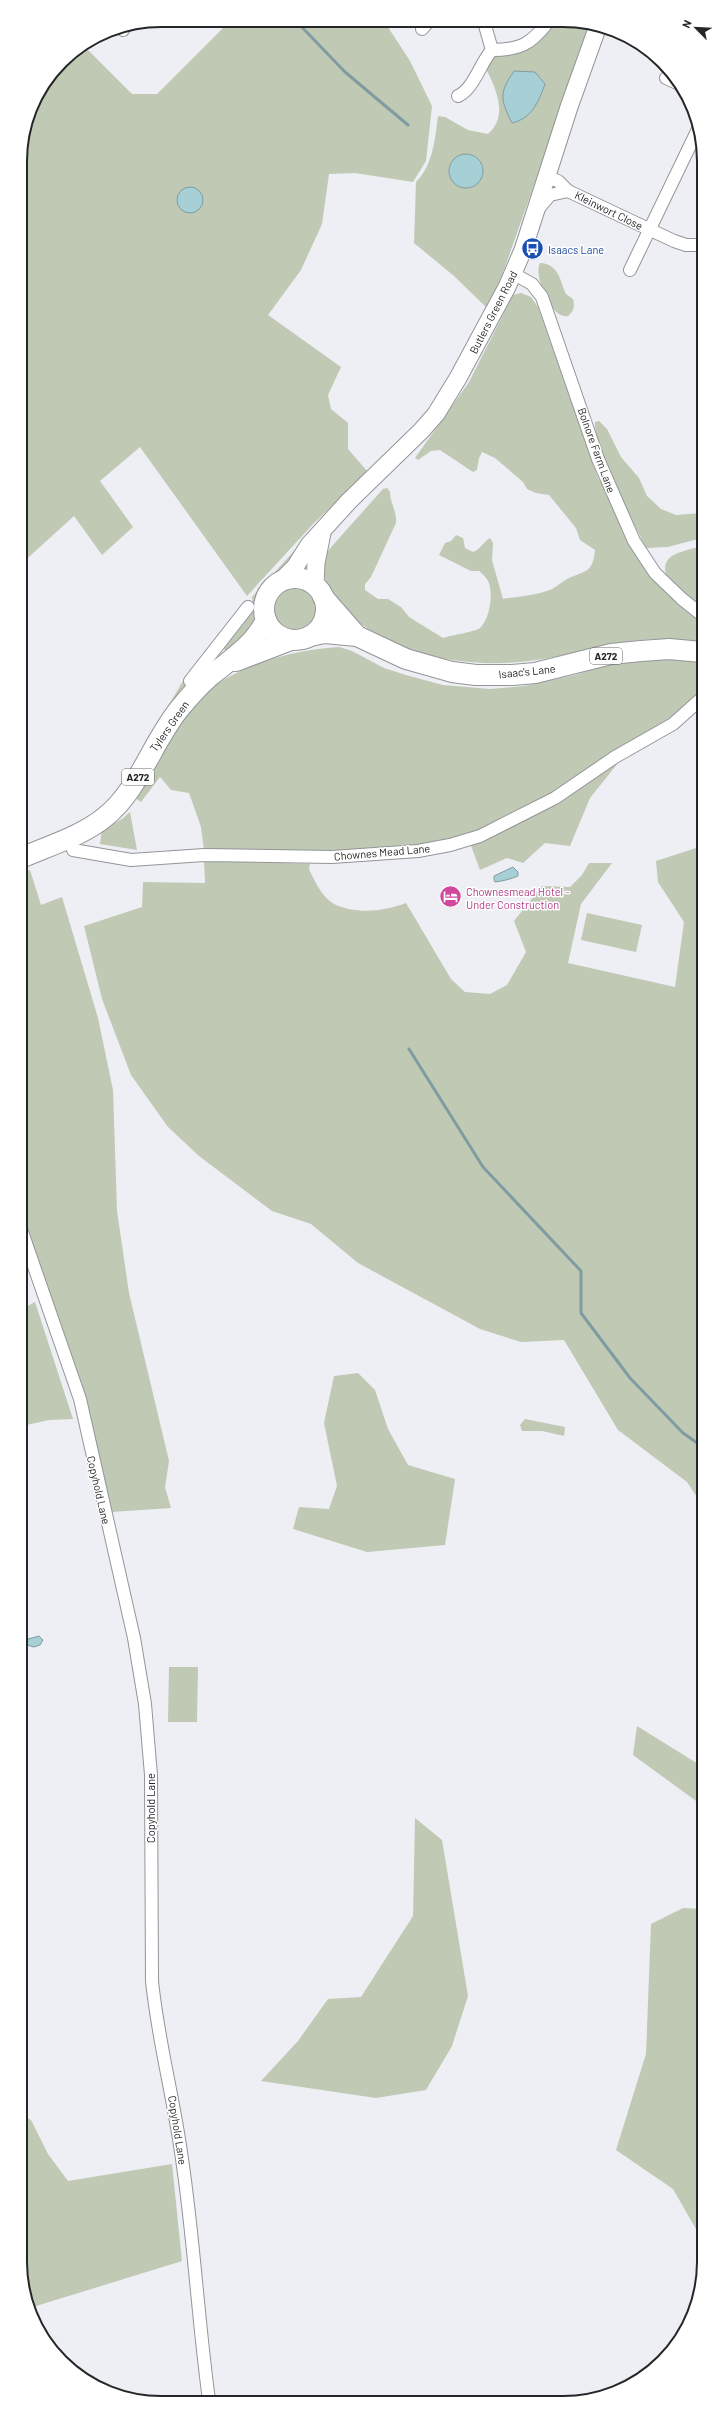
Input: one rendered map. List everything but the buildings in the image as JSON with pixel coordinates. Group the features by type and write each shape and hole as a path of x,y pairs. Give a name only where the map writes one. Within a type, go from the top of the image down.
{"highway":[{"path":"299,578 319,591 326,606 322,623 310,636 291,640 276,633 266,620 265,602 274,586 281,581 299,578"},
{"name":"Isaac's Lane","path":"319,591 357,636"},
{"name":"Tylers Green","path":"27,855 85,829 104,818 118,806 132,787 151,750 168,723 195,691 221,655 251,643 266,620"},
{"name":"Isaac's Lane","path":"310,636 325,633 357,636 406,659 452,672 476,675 512,675 535,672 611,654 669,649 697,652"},
{"name":"Tylers Green","path":"221,655 248,658 291,640"}],"main road":[{"name":"Butlers Green Road","path":"281,581 295,567 309,545 322,533 349,501 417,436 436,414 458,378 514,274 569,107 596,32"},
{"name":"Butlers Green Road","path":"319,591 316,563 322,533"}],"street":[{"path":"485,27 492,50"},
{"path":"458,96 462,94 471,82 483,59 492,50 517,48 530,43 544,27"},
{"name":"Kleinwort Close","path":"630,270 694,137"},
{"name":"Kleinwort Close","path":"547,177 558,181 568,191 650,230 686,244 697,245"},
{"name":"Kleinwort Close","path":"535,214 546,197 568,191"},
{"name":"Bolnore Farm Lane","path":"514,274 532,284 542,297 598,459 634,541 655,573 697,611"},
{"name":"Tylers Green","path":"190,681 221,655 248,607"},
{"name":"Chownes Mead Lane","path":"74,850 93,847 131,860 204,855 332,857 418,851 450,845 480,836 555,798 615,757 673,724 697,702"},
{"name":"Copyhold Lane","path":"27,1244 80,1399 134,1638 145,1704 151,1775 152,1980 155,2014 170,2081 182,2158 209,2396"}],"green space":[{"path":"224,27 388,27 410,61 432,106 426,161 413,182 355,173 329,174 322,224 301,270 268,315 341,367 328,395 331,409 348,423 348,449 368,472 314,523 247,596 140,447 100,481 133,527 102,555 74,516 27,559 27,152 32,126 37,110 45,94 60,73 73,60 88,50 132,94 157,94"},
{"path":"550,27 572,27 589,30 505,267 488,309 454,276 414,243 416,182 422,175 430,160 438,116 445,117 468,130 488,134 498,119 499,110 496,93 485,67 497,54 538,40"},
{"path":"540,263 551,266 555,270 566,294 573,299 574,308 568,316 562,315 555,311 545,296 539,277 538,269"},
{"path":"521,293 531,297 538,307 599,480 602,481 631,543 667,578 665,570 666,563 669,558 680,552 697,547 697,642 663,639 645,640 517,662 481,663 445,659 406,649 369,629 346,611 328,587 324,575 325,554 383,489 387,488 390,492 396,523 371,577 365,584 365,590 378,599 388,599 401,607 409,617 443,638 480,628 486,619 491,600 488,581 479,571 471,571 439,555 445,543 451,541 456,535 463,538 465,548 473,552 490,538 493,543 492,560 503,599 534,594 554,588 568,578 585,571 591,566 595,550 580,540 576,528 549,495 536,493 527,489 523,482 495,458 482,452 479,458 477,470 473,472 440,450 431,451 418,460 415,458 469,382 513,295"},
{"path":"599,421 607,429 621,457 639,478 647,496 661,509 676,515 697,513 697,539 668,547 646,548 615,485 600,449 596,434 595,422"},
{"path":"306,538 290,561 261,592 258,601 255,628 227,652 222,647 253,605 252,597"},
{"path":"292,588 300,588 312,594 318,606 318,614 312,626 300,632 292,632 280,626 274,614 274,606 280,594"},
{"path":"339,647 352,651 384,668 443,685 490,689 524,686 575,675 622,660 669,658 697,661 697,694 684,707 659,726 610,756 618,763 590,798 570,846 545,843 523,863 507,858 480,870 470,843 332,852 204,850 201,827 189,793 171,790 160,777 141,802 135,798 177,723 198,699 215,685 254,665 276,658 319,649"},
{"path":"183,681 190,683 148,740"},
{"path":"130,812 137,850 100,844 102,830 122,819"},
{"path":"697,848 697,1497 687,1482 618,1430 564,1340 521,1342 480,1329 358,1263 311,1224 272,1211 199,1156 168,1127 131,1075 102,999 84,926 142,907 143,882 205,883 204,860 310,864 309,869 319,889 334,904 352,910 371,911 406,903 451,979 465,992 490,994 507,985 526,952 514,921 542,886 570,887 582,875 589,863 612,863 581,904 568,963 675,987 684,922 658,882 656,861"},
{"path":"30,870 41,905 62,897 98,1018 113,1090 117,1211 129,1293 169,1461 165,1487 171,1508 112,1512 89,1417 69,1348 27,1230 27,871"},
{"path":"587,913 642,925 636,952 581,940"},
{"path":"35,1302 73,1419 49,1420 27,1425 27,1306"},
{"path":"358,1373 375,1390 388,1429 408,1465 455,1479 445,1545 367,1552 293,1529 299,1507 329,1509 337,1486 324,1423 334,1376"},
{"path":"525,1419 565,1427 564,1436 542,1431 522,1431 520,1425"},
{"path":"169,1667 198,1667 197,1722 168,1722"},
{"path":"637,1726 697,1763 697,1802 633,1755"},
{"path":"415,1818 442,1840 468,1996 452,2046 426,2090 376,2098 261,2081 298,2041 328,1999 361,1997 413,1916"},
{"path":"683,1908 697,1909 697,2231 673,2189 616,2150 646,2054 651,1924"},
{"path":"27,2118 31,2120 48,2154 68,2181 172,2164 182,2261 35,2306 28,2279 27,2262"}],"water":[{"path":"514,71 535,72 545,84 533,109 519,121 512,123 503,102 503,96 506,85"},
{"path":"469,154 476,156 481,161 483,171 481,181 476,186 463,188 456,186 451,181 449,168 451,161 456,156"},
{"path":"190,187 200,190 203,200 200,210 190,213 180,210 177,200 180,190"},
{"path":"513,867 518,872 518,876 495,882 494,876"},
{"path":"39,1636 43,1640 40,1645 34,1647 27,1645 28,1639"}],"waterway":[{"path":"302,27 345,72 408,125"},
{"path":"409,1049 483,1167 581,1271 581,1313 630,1378 683,1433 697,1443"}],"place":[{"name":"Isaacs Lane","path":"532,249"},
{"name":"Chownesmead Hotel - Under Construction","path":"451,897"}]}
